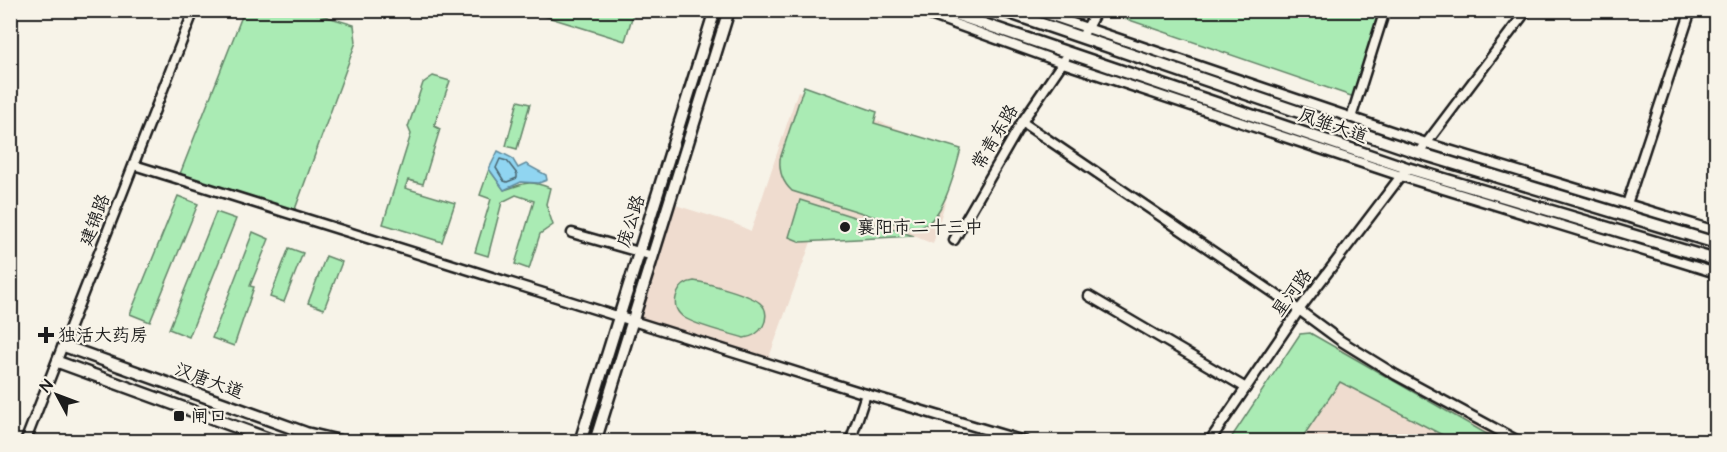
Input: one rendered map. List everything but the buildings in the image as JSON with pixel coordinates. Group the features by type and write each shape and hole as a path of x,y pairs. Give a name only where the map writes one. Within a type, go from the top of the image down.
{"main road":[{"name":"庞公路","path":"580,441 715,10"},
{"name":"庞公路","path":"595,441 729,10"},
{"name":"凤雏大道","path":"943,10 1066,58 1130,74 1404,172 1585,221 1716,260"},
{"name":"凤雏大道","path":"1000,10 1084,33 1170,69 1419,153 1716,243"},
{"path":"1585,221 1591,205"},
{"path":"1599,225 1604,209"},
{"name":"汉唐大道","path":"64,346 306,433 344,441"},
{"name":"汉唐大道","path":"58,362 277,441"}],"street":[{"name":"建锦路","path":"25,441 58,362 194,10"},
{"path":"916,10 1066,58 1088,71 1716,273"},
{"path":"1034,10 1084,33 1128,42 1426,143 1716,231"},
{"path":"1084,33 1097,10"},
{"path":"1350,118 1385,10"},
{"path":"1419,153 1527,10"},
{"path":"1627,204 1690,10"},
{"path":"933,17 977,22"},
{"path":"1128,42 1170,69"},
{"name":"常青东路","path":"954,240 1022,122 1066,58"},
{"path":"1088,71 1130,74"},
{"path":"1022,122 1341,341 1396,375 1520,441"},
{"path":"134,165 866,394 1027,441"},
{"name":"星河路","path":"1209,441 1299,310 1404,172"},
{"path":"572,233 653,256"},
{"path":"1089,296 1246,388"},
{"path":"850,441 866,394"}],"shaded area":[{"name":"襄阳市二十三中","path":"798,91 960,152 933,244 914,236 811,242 767,363 633,321 672,204 751,231"},
{"path":"1341,341 1520,442 1281,442"}],"green space":[{"path":"1110,10 1385,11 1357,98 1109,13"},
{"path":"244,11 308,11 354,25 356,42 294,212 180,174"},
{"path":"528,11 634,11 625,41"},
{"path":"433,76 450,81 434,126 440,129 423,184 408,180 405,188 455,203 442,242 383,224 411,134 408,127 423,83"},
{"path":"804,86 877,112 874,123 961,149 942,205 929,222 921,227 907,227 792,191 789,188 782,176 780,159"},
{"path":"518,101 530,104 517,149 506,146"},
{"path":"489,169 504,190 531,183 550,188 546,204 553,225 540,234 529,269 515,264 534,201 516,195 502,202 488,256 475,252 491,199 480,195"},
{"path":"178,196 198,204 150,322 130,314"},
{"path":"800,200 914,236 801,242 789,237"},
{"path":"216,212 236,219 189,337 169,329"},
{"path":"253,232 269,239 250,286 254,287 234,346 212,338"},
{"path":"289,248 303,253 284,302 270,297"},
{"path":"326,256 342,262 324,309 308,303"},
{"path":"694,281 729,290 756,301 763,306 766,314 761,328 750,337 744,338 702,326 682,316 676,306 677,294 684,285"},
{"path":"1310,333 1499,441 1454,441 1340,382 1300,441 1229,441 1300,334"}],"water":[{"path":"498,151 512,158 518,168 526,164 546,175 547,180 539,183 521,182 504,190 489,169"}],"place":[{"name":"襄阳市二十三中","path":"845,227"},
{"name":"独活大药房","path":"46,335"},
{"name":"闸口","path":"179,416"}]}
